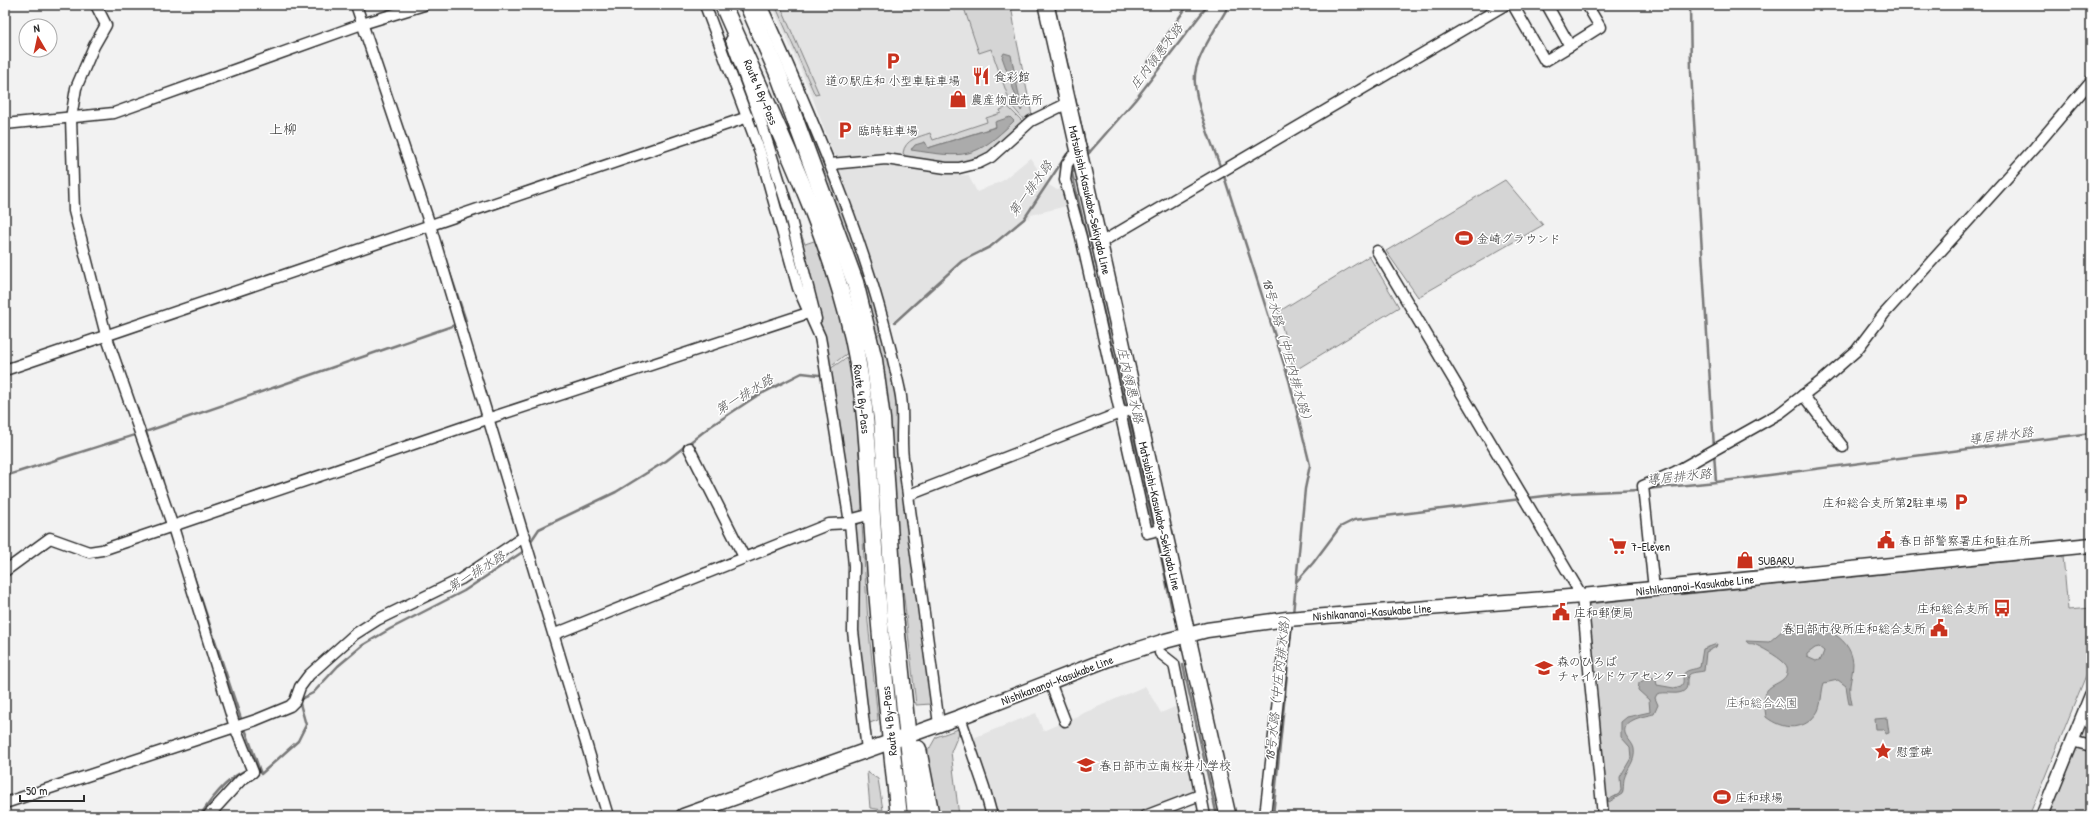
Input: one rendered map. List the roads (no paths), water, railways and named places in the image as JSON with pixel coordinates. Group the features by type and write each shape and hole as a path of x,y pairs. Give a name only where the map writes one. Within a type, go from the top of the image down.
{"highway":[{"name":"Route 4 By-Pass","path":"722,5 804,193 839,287 853,338 863,396 891,741 900,816"},
{"name":"Route 4 By-Pass","path":"748,5 779,76 862,305 878,386 888,520 897,558 916,816"},
{"path":"911,734 931,816"},
{"path":"891,741 887,772 891,816"}],"main road":[{"name":"Matsubishi-Kasukabe-Sekiyado Line","path":"1046,5 1100,243 1128,411 1157,531 1187,635 1228,816"},
{"name":"Nishikananoi-Kasukabe Line","path":"683,816 960,717 1111,658 1187,635 1249,623 1582,596 2091,545"}],"street":[{"path":"96,5 106,25 78,81 71,118 74,211 106,335 173,527 235,726 253,772 241,780 208,816"},
{"path":"356,5 430,225 490,418 608,816"},
{"path":"5,124 114,113 362,24 424,5"},
{"path":"705,5 760,152 798,288 820,337"},
{"path":"722,5 730,38 761,122 788,208 820,337 849,522 854,566 853,631 867,750"},
{"path":"759,5 763,9 805,103 830,164 866,260 880,309 901,394 903,456 939,724"},
{"path":"1100,243 1505,5"},
{"path":"1513,5 1545,61 1600,27 1586,5"},
{"path":"1546,5 1570,46"},
{"path":"1654,589 1643,486 1675,472 1780,413 1824,379 1856,351 1884,314 2035,148 2091,81"},
{"path":"830,164 858,157 886,159 946,168 959,168 979,164 991,157 1031,121 1068,103"},
{"path":"5,370 748,117"},
{"path":"909,495 1128,411 1065,180 1067,164 1072,157 1080,154"},
{"path":"1377,251 1582,596 1603,816"},
{"path":"5,571 50,538 89,552 102,550 490,418 808,313"},
{"path":"1803,395 1843,447"},
{"path":"690,448 744,557"},
{"path":"555,634 829,524 849,522 872,514"},
{"path":"5,803 235,726 290,706 295,701 300,687 308,676 355,634 377,620 461,579 526,536"},
{"path":"1265,816 1287,619"},
{"path":"1160,653 1174,664 1205,816"},
{"path":"1050,682 1065,721"},
{"path":"2042,816 2091,695"},
{"path":"960,717 984,787 992,816"},
{"path":"2072,741 2091,746"},
{"path":"1145,816 1200,795"}],"waterway":[{"path":"1054,5 1086,147 1090,152"},
{"name":"第一排水路","path":"1146,65 1188,5"},
{"name":"庄内領悪水路","path":"1088,154 1135,100 1208,5"},
{"name":"18号水路（中庄内排水路）","path":"1221,169 1208,135 1200,108 1195,84 1195,74 1204,48 1229,5"},
{"path":"1690,5 1691,72 1714,448"},
{"name":"第一排水路","path":"895,322 962,261 990,247 1024,219 1067,154"},
{"name":"庄内領悪水路","path":"1076,168 1072,173 1126,409"},
{"name":"18号水路（中庄内排水路）","path":"1223,173 1289,380 1310,465 1305,489 1293,614"},
{"path":"443,252 466,321 463,322"},
{"path":"145,432 458,324"},
{"name":"第一排水路","path":"529,544 539,529 616,492 666,461 711,426 755,397 802,373 819,375"},
{"name":"庄内領悪水路","path":"1128,414 1154,528"},
{"path":"146,432 163,482"},
{"name":"導居排水路","path":"1647,489 1716,482 2091,433"},
{"path":"5,476 138,434"},
{"path":"1714,453 1716,482"},
{"name":"導居排水路","path":"1528,498 1570,493 1640,490"},
{"name":"導居排水路","path":"1297,581 1313,563 1340,527 1354,520 1521,499"},
{"name":"庄内領悪水路","path":"1156,532 1172,610"},
{"name":"第一排水路","path":"244,726 261,774 298,741 306,725 299,700 313,693 338,666 363,645 390,629 464,591 524,551"},
{"path":"188,559 242,722"},
{"name":"18号水路（中庄内排水路）","path":"1273,816 1292,623"},
{"name":"庄内領悪水路","path":"1183,665 1217,816"},
{"name":"第一排水路","path":"200,816 209,802 228,782 249,769"}],"place":[{"name":"道の駅庄和 小型車駐車場","path":"893,61"},
{"name":"食彩館","path":"981,76"},
{"name":"農産物直売所","path":"958,99"},
{"name":"臨時駐車場","path":"845,130"},
{"name":"金崎グラウンド","path":"1464,238"},
{"name":"庄和総合支所第2駐車場","path":"1961,502"},
{"name":"春日部警察署庄和駐在所","path":"1886,540"},
{"name":"7-Eleven","path":"1618,546"},
{"name":"SUBARU","path":"1745,560"},
{"name":"庄和総合支所","path":"2002,608"},
{"name":"庄和郵便局","path":"1561,612"},
{"name":"春日部市役所庄和総合支所","path":"1939,628"},
{"name":"森のひろば チャイルドケアセンター","path":"1544,668"},
{"name":"慰霊碑","path":"1883,751"},
{"name":"春日部市立南桜井小学校","path":"1086,765"},
{"name":"庄和球場","path":"1722,797"}],"district":[{"name":"上柳","path":"283,128"}],"park label":[{"name":"庄和総合公園","path":"1762,702"}]}
